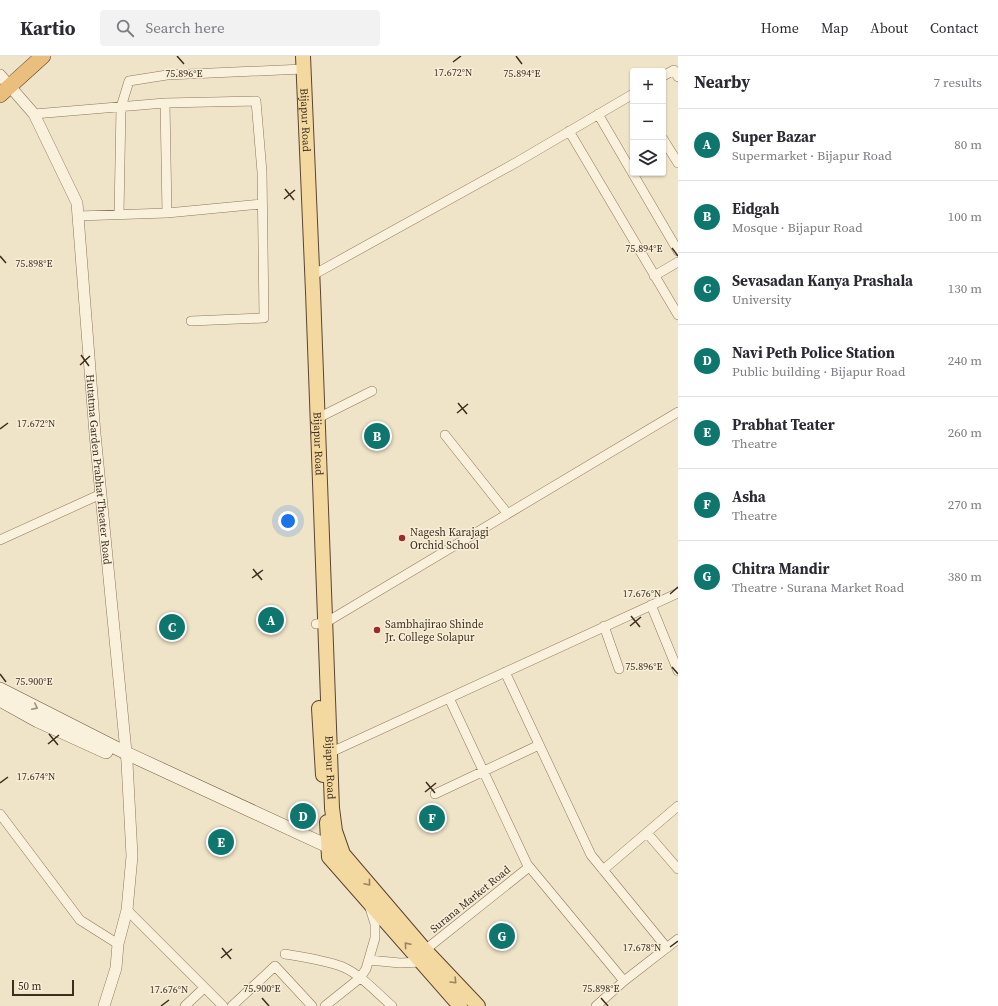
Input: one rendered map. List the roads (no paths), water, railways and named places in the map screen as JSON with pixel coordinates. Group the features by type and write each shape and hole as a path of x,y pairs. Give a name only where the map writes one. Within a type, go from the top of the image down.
{"highway":[{"path":"5,91 43,56"}],"main road":[{"name":"Bijapur Road","path":"299,63 313,276 318,418 320,624 327,754 335,831 343,854"},
{"path":"299,63 303,245 320,624"},
{"path":"0,689 126,757"},
{"path":"0,700 38,720 126,757 329,852 343,854 424,956 460,1006"},
{"path":"327,754 329,852 368,900 424,956 478,1006"}],"street":[{"path":"119,214 121,107 129,81 299,63"},
{"path":"666,74 674,70 678,77"},
{"name":"Hutatma Garden Prabhat Theater Road","path":"0,75 5,91 34,114 77,203 101,494 126,757 132,856 127,910 118,944 116,968 104,1006"},
{"path":"313,276 630,96"},
{"path":"34,114 166,103 256,101 262,172 264,318 191,321"},
{"path":"166,103 167,213"},
{"path":"598,114 678,251"},
{"path":"569,131 678,315"},
{"path":"664,140 678,163"},
{"path":"78,216 167,213 262,204"},
{"path":"654,276 678,262"},
{"path":"318,418 372,391"},
{"path":"320,624 678,412"},
{"path":"445,435 507,513"},
{"path":"0,540 101,494"},
{"path":"327,754 678,593"},
{"path":"651,605 678,671"},
{"path":"604,626 619,669"},
{"path":"505,672 591,855 667,948"},
{"path":"449,698 529,867 624,981"},
{"path":"435,794 539,745"},
{"path":"603,870 678,806"},
{"path":"0,814 80,920 118,944"},
{"path":"647,832 678,869"},
{"name":"Surana Market Road","path":"424,956 529,867"},
{"path":"325,1006 360,978 366,970 375,938 376,924 368,900"},
{"path":"127,910 223,1006"},
{"path":"596,1006 624,981 678,939"},
{"path":"285,954 304,956 344,968 360,978 392,1006"},
{"path":"369,960 400,963 424,956"},
{"path":"232,1006 275,966 312,1006"},
{"path":"185,1006 204,988"}],"place":[{"name":"Eidgah","path":"377,436"},
{"name":"Nagesh Karajagi Orchid School","path":"402,538"},
{"name":"Super Bazar","path":"271,620"},
{"name":"Sevasadan Kanya Prashala","path":"172,627"},
{"name":"Sambhajirao Shinde Jr. College Solapur","path":"377,630"},
{"name":"Navi Peth Police Station","path":"303,816"},
{"name":"Asha","path":"432,818"},
{"name":"Prabhat Teater","path":"221,842"},
{"name":"Chitra Mandir","path":"502,936"}]}
